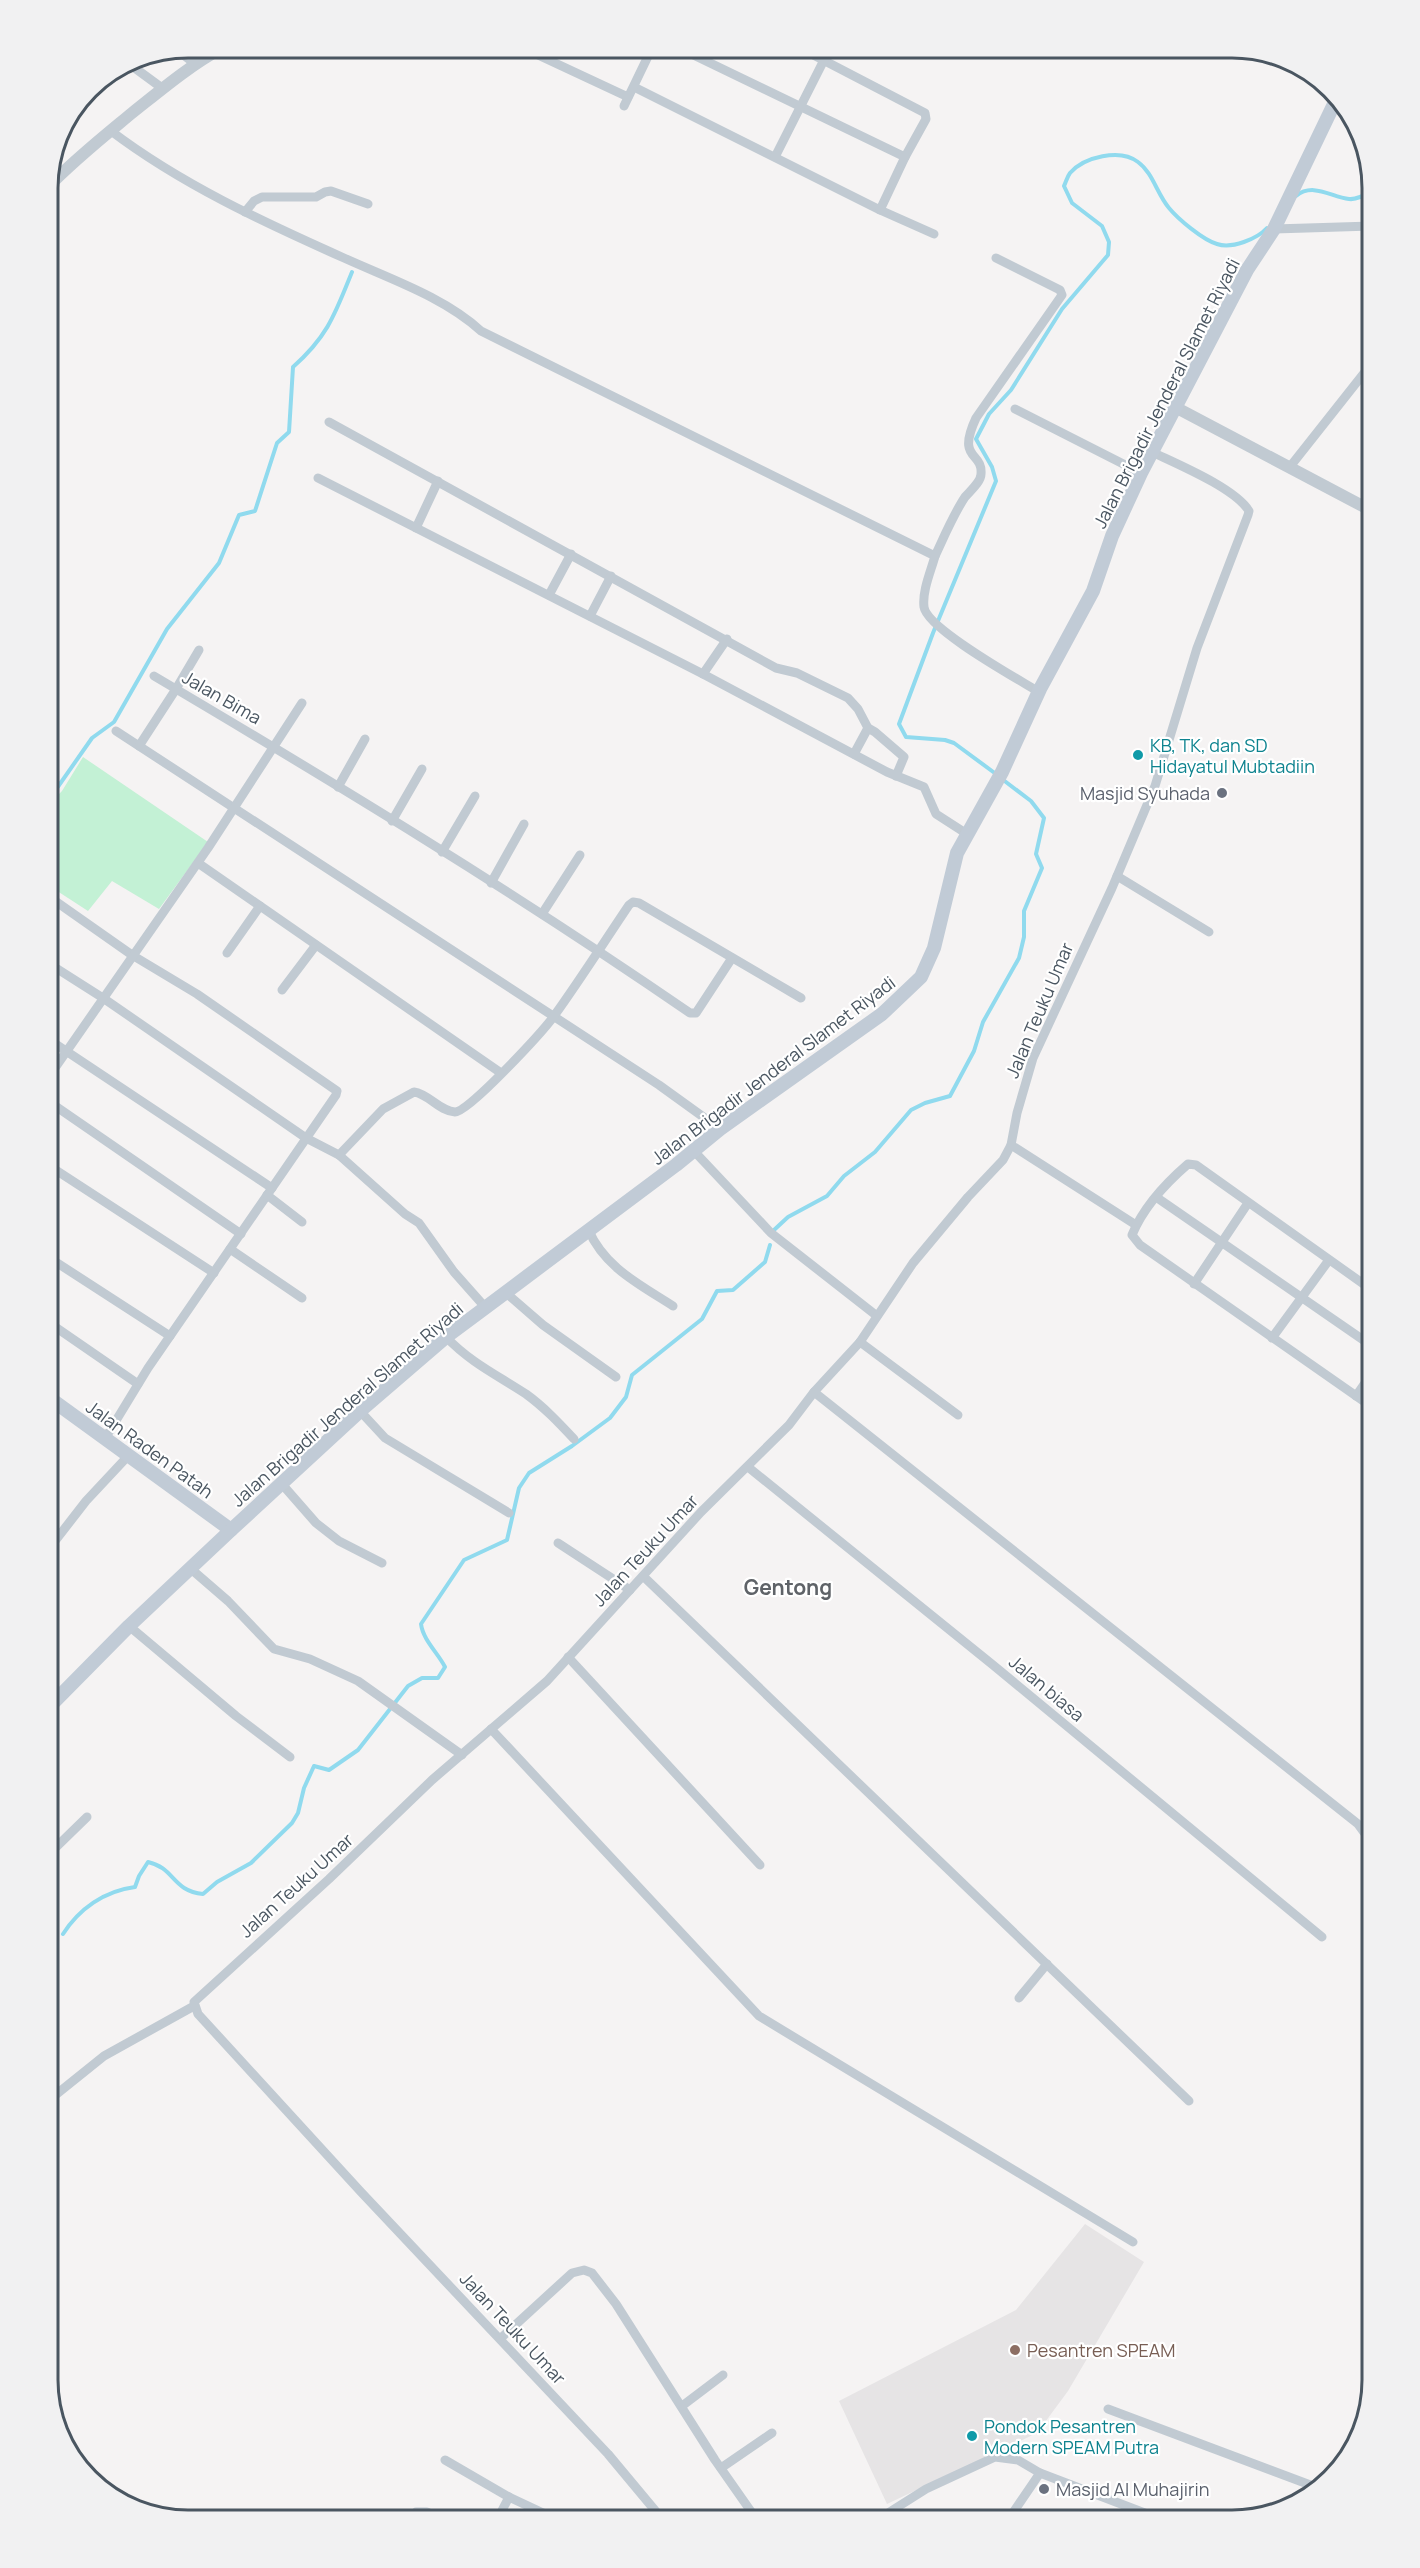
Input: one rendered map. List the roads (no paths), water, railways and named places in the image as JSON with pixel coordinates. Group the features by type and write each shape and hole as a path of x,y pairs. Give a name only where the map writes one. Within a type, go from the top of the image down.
{"main road":[{"name":"Jalan Brigadir Jenderal Slamet Riyadi","path":"58,1698 129,1626 231,1530 360,1411 446,1337 720,1129 882,1014 921,977 934,948 953,864 967,834 1002,772 1039,692 1093,591 1112,536 1152,452 1247,270 1274,229 1333,107"},
{"name":"Jalan Raden Patah","path":"58,1404 231,1530"}],"street":[{"path":"189,59 195,64"},
{"path":"60,175 76,159 162,88 203,59"},
{"path":"544,59 626,102 647,59"},
{"path":"703,59 905,157"},
{"path":"775,157 824,60 925,113 926,119 880,210"},
{"path":"137,69 162,88"},
{"path":"634,87 880,210 934,234"},
{"path":"111,130 145,156 245,212 412,289 465,316 481,331 935,556"},
{"path":"245,212 254,201 262,197 316,197 331,191 368,204"},
{"path":"1274,229 1362,226"},
{"path":"996,258 1060,290 1062,295 976,418 967,440 968,449 981,467 981,478 962,502 935,556 924,600 929,618 945,631 987,661 1039,692"},
{"path":"1289,468 1362,376"},
{"path":"1175,407 1362,506"},
{"path":"1015,409 1142,473"},
{"path":"329,422 776,668 797,673 848,698 858,709 868,729 904,757 896,776"},
{"name":"Jalan Teuku Umar","path":"654,2509 608,2454 501,2338 353,2184 198,2014 194,2006 195,1998 329,1879 432,1780 547,1681 701,1512 789,1425 814,1392 860,1342 913,1263 968,1197 996,1170 1011,1145 1019,1104 1033,1058 1117,876 1155,786 1197,648 1248,511 1235,497 1203,477 1152,452"},
{"path":"318,478 703,674 896,776 924,787 936,814 967,834"},
{"path":"416,528 438,481"},
{"path":"549,595 571,554"},
{"path":"590,616 611,576"},
{"path":"703,674 727,639"},
{"path":"139,746 177,689 199,650"},
{"name":"Jalan Bima","path":"154,676 274,747 542,914 693,1014 696,1013 732,958"},
{"path":"59,1062 198,863 302,703"},
{"path":"854,754 868,729"},
{"path":"116,731 659,1086 720,1129"},
{"path":"338,787 365,739"},
{"path":"393,821 422,769"},
{"path":"442,852 475,796"},
{"path":"491,883 524,824"},
{"path":"542,914 580,855"},
{"path":"198,863 501,1073"},
{"path":"1117,876 1209,932"},
{"path":"339,1155 383,1109 410,1094 420,1093 440,1107 456,1112 462,1110 501,1073 553,1017 633,902 639,903 801,998"},
{"path":"59,903 132,955 198,994 334,1088 336,1095 170,1336 106,1437"},
{"path":"227,953 260,906"},
{"path":"282,990 316,945"},
{"path":"59,970 306,1138 339,1155 405,1214 419,1223 454,1272 485,1307"},
{"path":"59,1046 270,1191 302,1222"},
{"path":"59,1108 241,1234"},
{"path":"1011,1145 1136,1225"},
{"path":"693,1150 771,1233 877,1316"},
{"path":"1362,1283 1196,1165 1188,1164 1169,1180 1132,1234 1140,1245 1362,1400"},
{"path":"59,1173 214,1273"},
{"path":"1156,1197 1362,1339"},
{"path":"1194,1284 1248,1203"},
{"path":"588,1229 596,1247 622,1273 672,1306"},
{"path":"230,1249 302,1298"},
{"path":"1272,1338 1329,1260"},
{"path":"59,1264 170,1336"},
{"path":"505,1292 543,1325 616,1377"},
{"path":"58,1329 138,1384"},
{"path":"446,1337 464,1356 526,1395 551,1414 574,1439"},
{"path":"860,1342 958,1415"},
{"path":"1356,1396 1362,1387"},
{"path":"814,1392 1362,1829"},
{"path":"360,1411 385,1438 509,1513"},
{"path":"58,1536 86,1500 129,1455"},
{"name":"Jalan biasa","path":"748,1467 993,1665 1322,1937"},
{"path":"281,1484 316,1523 339,1541 382,1563"},
{"path":"558,1543 630,1590"},
{"path":"191,1569 228,1601 274,1649 310,1659 340,1672 397,1708 462,1755"},
{"path":"643,1575 1189,2101"},
{"path":"129,1626 236,1716 290,1757"},
{"path":"568,1658 760,1865"},
{"path":"491,1729 759,2016 1132,2242"},
{"path":"58,1843 87,1817"},
{"path":"1018,1998 1047,1964"},
{"path":"58,2093 104,2056 194,2006"},
{"path":"501,2338 572,2272 585,2270 592,2273 622,2314 750,2510"},
{"path":"682,2406 723,2375"},
{"path":"1108,2409 1308,2485"},
{"path":"721,2468 772,2433"},
{"path":"893,2510 926,2489 995,2457 1018,2460 1040,2473 1137,2510"},
{"path":"445,2460 534,2509"},
{"path":"1015,2510 1040,2473"},
{"path":"503,2509 509,2497"}],"waterway":[{"path":"996,774 954,743 945,740 906,737 899,724 933,633 996,481 992,467 976,439 989,414 1011,390 1062,309 1108,255 1109,242 1102,226 1072,203 1064,186 1068,176 1076,167 1103,156 1130,158 1138,162 1147,172 1173,213 1211,242 1223,245 1237,244 1251,239 1267,228"},
{"path":"1296,196 1302,192 1315,190 1342,198 1362,196"},
{"path":"59,786 92,738 114,722 167,629 219,563 239,515 255,511 277,443 289,432 293,367 323,334 352,272"},
{"path":"774,1230 788,1217 827,1196 844,1176 875,1152 911,1110 925,1103 950,1096 974,1051 983,1022 1019,958 1024,937 1024,911 1042,868 1036,854 1044,818 1031,801 1002,779"},
{"path":"63,1934 69,1925 93,1903 113,1893 135,1887 148,1862 164,1869 185,1889 203,1894 217,1882 251,1863 292,1823 298,1813 304,1788 314,1766 329,1770 358,1750 408,1686 422,1678 438,1678 445,1667 428,1641 421,1624 464,1560 507,1540 519,1488 529,1473 572,1446 610,1418 626,1397 632,1375 702,1319 717,1291 733,1290 765,1262 770,1245"}],"place":[{"name":"KB, TK, dan SD Hidayatul Mubtadiin","path":"1138,755"},
{"name":"Masjid Syuhada","path":"1222,793"},
{"name":"Pesantren SPEAM","path":"1015,2350"},
{"name":"Pondok Pesantren Modern SPEAM Putra","path":"972,2436"},
{"name":"Masjid Al Muhajirin","path":"1044,2489"}],"district":[{"name":"Gentong","path":"788,1587"}]}
